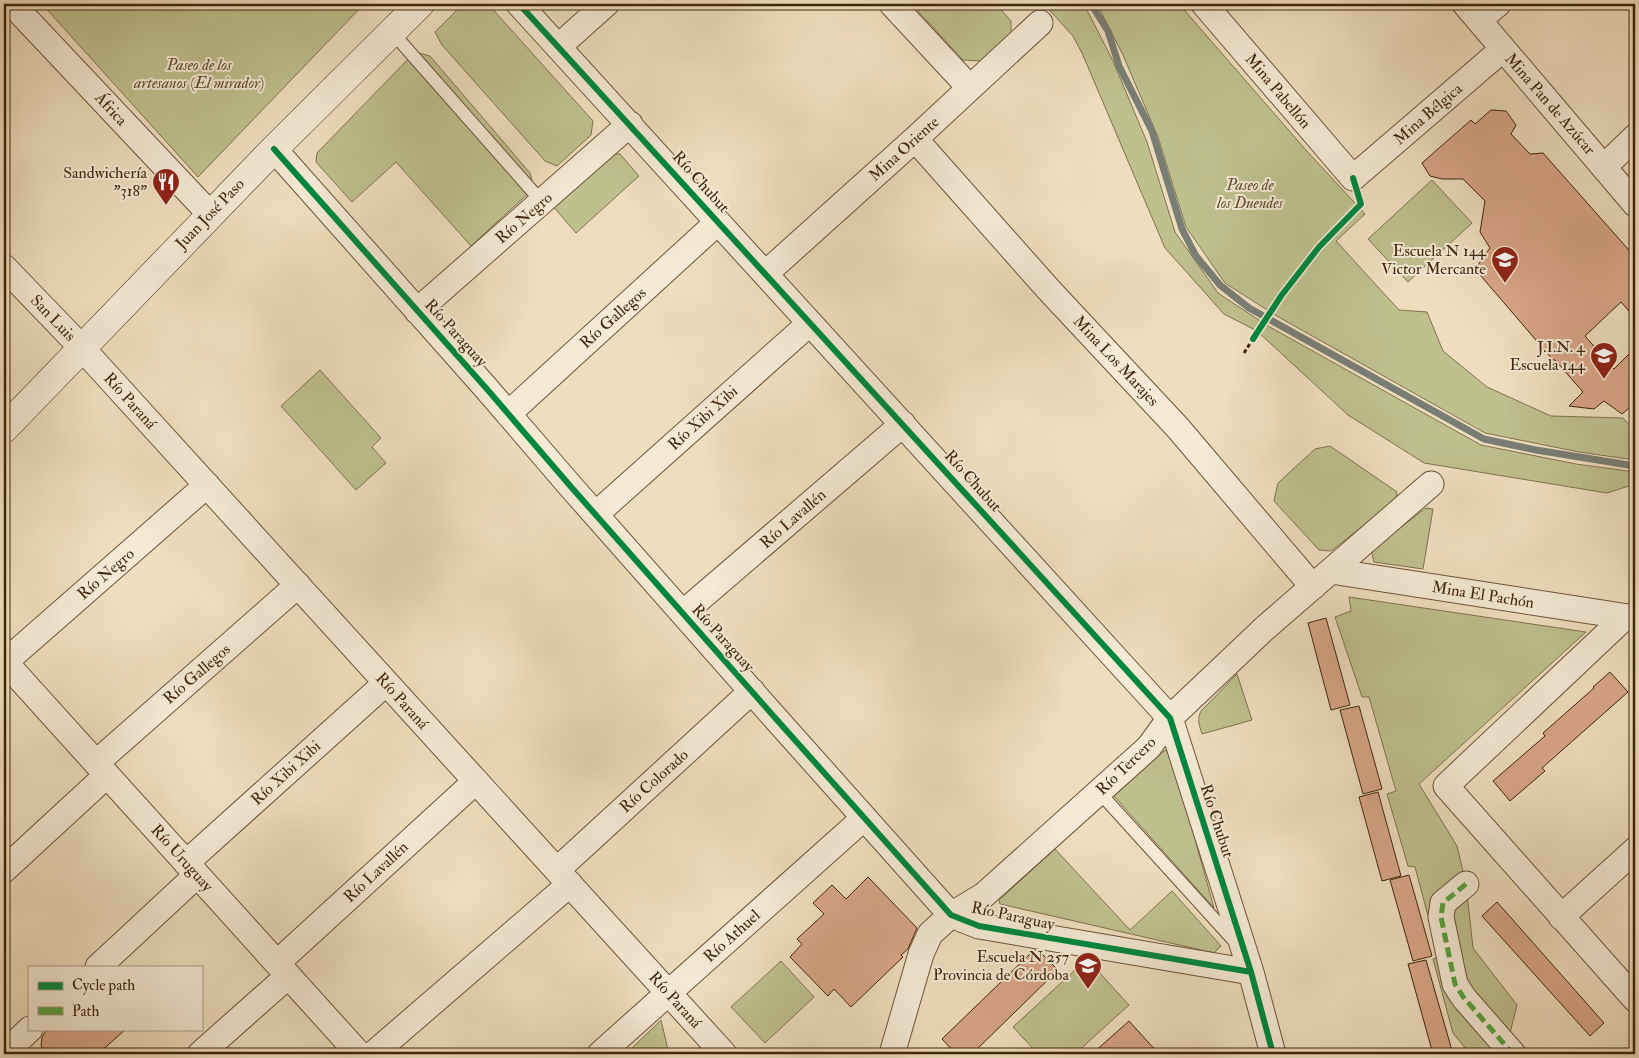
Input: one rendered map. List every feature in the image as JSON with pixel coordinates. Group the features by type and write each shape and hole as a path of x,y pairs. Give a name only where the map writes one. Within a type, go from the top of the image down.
{"main road":[{"name":"Juan José Paso","path":"4,429 210,214 420,4"}],"street":[{"name":"África","path":"12,4 210,214"},
{"name":"Río Chubut","path":"519,4 1170,718 1248,963 1273,1054"},
{"path":"558,47 606,4"},
{"path":"892,4 970,88"},
{"name":"Mina Pabellón","path":"1204,4 1353,178"},
{"name":"Mina Pan de Azúcar","path":"1481,9 1503,49 1605,166 1635,204"},
{"name":"Mina Oriente","path":"765,274 1040,23"},
{"name":"Mina Bélgica","path":"1353,178 1503,49"},
{"name":"Río Negro","path":"417,311 630,124"},
{"path":"1605,166 1635,137"},
{"name":"Mina Los Marajes","path":"915,139 1049,290 1322,579"},
{"name":"Río Paraguay","path":"274,149 951,915 980,926 1248,963"},
{"name":"Río Gallegos","path":"508,414 718,222"},
{"name":"San Luis","path":"4,267 81,347"},
{"name":"Río Xibi Xibi","path":"596,514 810,323"},
{"name":"Río Paraná","path":"81,347 724,1054"},
{"name":"Río Lavallén","path":"683,613 903,424"},
{"name":"Río Tercero","path":"892,1054 921,954 930,934 951,915 984,895 1099,792 1149,747 1170,718 1272,622 1431,484"},
{"name":"Río Negro","path":"7,670 206,485"},
{"name":"Mina El Pachón","path":"1322,579 1630,618"},
{"name":"Río Gallegos","path":"4,870 101,769 298,585"},
{"path":"1630,618 1446,786 1635,999"},
{"name":"Río Uruguay","path":"7,670 101,769 359,1054"},
{"name":"Río Xibi Xibi","path":"99,966 192,869 386,683"},
{"name":"Río Colorado","path":"373,1054 563,877 752,691"},
{"name":"Río Lavallén","path":"200,1054 476,781"},
{"name":"Río Athuel","path":"600,1054 864,818"},
{"path":"1561,917 1635,850"},
{"path":"1466,884 1443,903 1441,917 1455,984 1464,998 1513,1054"},
{"path":"7,1050 29,1030"}],"lane":[{"path":"392,32 542,202"},
{"path":"1099,792 1248,963"}],"path":[{"path":"1244,353 1253,339"}],"green space":[{"name":"Paseo de los artesanos (El mirador)","path":"42,4 364,4 198,177"},
{"path":"463,4 488,4 593,121 591,135 557,166 545,161 442,45 435,32"},
{"path":"926,4 996,4 1011,21 1011,34 981,61 963,60 918,11"},
{"path":"1044,4 1081,4 1087,10 1113,61 1147,142 1175,232 1218,293 1268,326 1481,445 1576,464 1635,472 1635,484 1607,493 1424,463 1348,415 1257,331 1224,314 1165,248 1082,53 1073,36"},
{"name":"Paseo de los Duendes","path":"1097,4 1179,4 1305,149 1365,214 1336,241 1399,310 1427,312 1443,351 1487,387 1551,416 1623,418 1635,431 1635,460 1579,452 1485,433 1275,315 1225,283 1186,227 1158,137 1123,55"},
{"path":"415,52 430,56 530,173 534,188 471,246 396,162 352,202 316,162 317,153"},
{"path":"607,154 620,154 639,176 576,233 551,204"},
{"path":"1432,180 1472,223 1408,282 1368,239"},
{"path":"320,370 381,438 372,447 386,463 356,490 281,406"},
{"path":"1330,446 1397,492 1396,500 1331,551 1319,550 1274,501 1278,483 1315,449"},
{"path":"1426,508 1433,509 1423,569 1374,562 1371,550"},
{"path":"1349,597 1586,632 1419,784 1457,846 1466,884 1473,948 1517,1005 1507,1045 1513,1054 1470,1054 1453,1033 1433,959 1439,957 1415,867 1408,866 1387,794 1396,791 1369,697 1362,697 1335,617 1351,611"},
{"path":"1237,674 1252,720 1202,734 1199,722 1201,711"},
{"path":"1167,750 1171,752 1214,908 1114,796"},
{"path":"1055,849 1130,930 1172,891 1221,946 1214,953 1000,904 999,900"},
{"path":"1087,959 1129,1005 1075,1054 1038,1054 1013,1027"},
{"path":"781,961 814,997 765,1043 731,1007"},
{"path":"661,1020 669,1054 626,1054"}],"building":[{"path":"1491,110 1506,111 1516,125 1511,134 1530,154 1543,153 1635,257 1635,318 1621,302 1585,336 1614,369 1635,348 1635,403 1622,414 1604,401 1594,409 1569,406 1583,392 1475,269 1490,248 1480,232 1485,201 1463,179 1442,179 1430,176 1422,163 1471,120 1475,124"},
{"path":"1326,618 1350,705 1331,710 1308,623"},
{"path":"1610,672 1628,692 1542,768 1545,771 1510,801 1493,781 1545,736 1543,733"},
{"path":"1359,706 1382,789 1363,794 1340,710"},
{"path":"1378,792 1401,876 1382,881 1359,797"},
{"path":"1409,875 1432,956 1413,961 1390,880"},
{"path":"868,877 917,928 908,949 901,955 903,957 851,1007 834,989 828,996 790,957 802,944 797,939 824,914 813,903 832,885 846,899"},
{"path":"1497,902 1604,1023 1590,1036 1482,916"},
{"path":"1034,950 1039,951 1058,970 972,1054 956,1054 942,1039"},
{"path":"1426,960 1453,1054 1433,1054 1408,964"},
{"path":"1129,1021 1159,1054 1092,1054"},
{"path":"46,1030 125,1030 98,1054 48,1054 41,1046 42,1037"}],"waterway":[{"path":"1091,4 1108,31 1119,66 1152,131 1182,229 1196,256 1220,285 1249,308 1484,439 1536,450 1635,466"}],"marked path":[{"path":"1466,884 1443,903 1441,917 1455,984 1464,998 1513,1054"}],"cycle path":[{"path":"519,4 1170,718 1251,972 1273,1054"},
{"path":"274,149 951,915 979,926 1251,972"},
{"path":"1253,339 1281,296 1319,247 1361,204 1353,178"}],"place":[{"name":"Sandwichería \"318\"","path":"166,206"},
{"name":"Escuela N 144 Victor Mercante","path":"1505,284"},
{"name":"J.I.N. 4 Escuela 144","path":"1604,380"},
{"name":"Escuela N 257 Provincia de Córdoba","path":"1088,990"}]}
